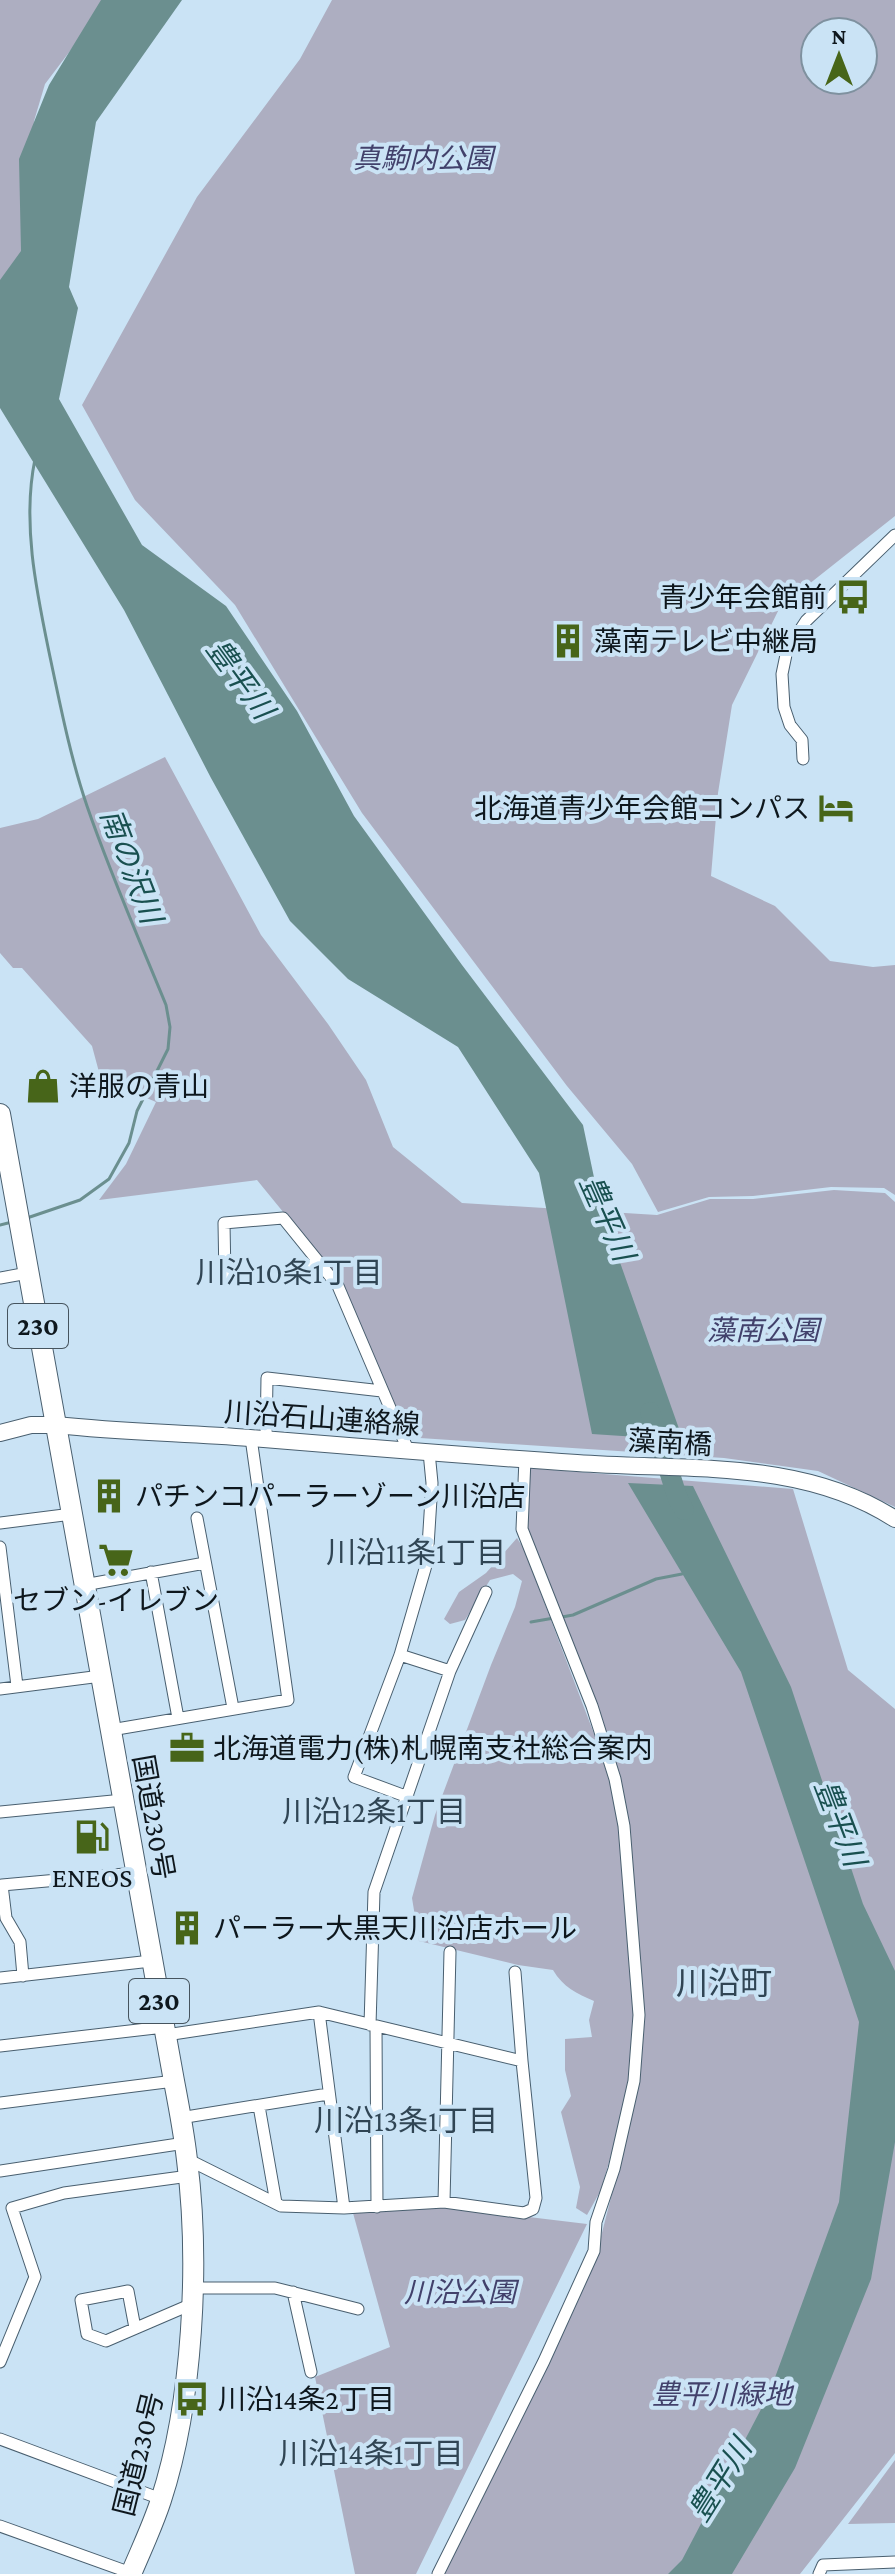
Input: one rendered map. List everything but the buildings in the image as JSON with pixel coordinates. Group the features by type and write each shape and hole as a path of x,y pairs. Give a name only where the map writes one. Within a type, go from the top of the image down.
{"highway":[{"name":"国道230号","path":"1,1124 187,2159 192,2296 178,2432 161,2499 131,2574"}],"street":[{"path":"803,759 802,740 790,725 784,707 782,674 787,650 806,621 895,535"},
{"path":"318,1262 288,1276 225,1278 224,1223 283,1218 338,1286 408,1450"},
{"path":"0,1278 28,1273"},
{"path":"111,1730 288,1700 258,1439 267,1378 382,1391"},
{"name":"川沿石山連絡線","path":"0,1433 31,1425 56,1425 583,1464"},
{"path":"408,1797 354,1777 400,1655 427,1562 432,1483 429,1452"},
{"path":"438,2574 544,2361 594,2251 596,2222 614,2169 634,2081 639,2015 624,1826 615,1779 596,1717 522,1529 525,1459"},
{"name":"藻南橋","path":"583,1464 754,1473 817,1484 850,1496 895,1519"},
{"path":"0,1523 72,1514"},
{"path":"197,1518 233,1708"},
{"path":"0,1547 17,1686"},
{"path":"84,1585 205,1563"},
{"path":"151,1572 178,1718"},
{"path":"377,2207 374,1892 450,1671 486,1592"},
{"path":"400,1655 450,1671"},
{"path":"0,1689 101,1676"},
{"path":"0,1812 123,1800"},
{"path":"23,1976 20,1942 6,1918 2,1885 136,1873"},
{"path":"444,2202 450,1952"},
{"path":"0,1978 151,1961"},
{"path":"0,2171 187,2159 281,2206 344,2208 444,2202 524,2213 533,2209 536,2198 515,1972"},
{"path":"319,2012 344,2208"},
{"path":"0,2046 165,2031 319,2012 522,2061"},
{"path":"0,2103 174,2081"},
{"path":"180,2118 328,2094"},
{"path":"259,2106 276,2203"},
{"path":"2,2354 35,2277 12,2208 187,2159"},
{"path":"135,2328 128,2291 81,2300 87,2334 106,2341 135,2328 192,2296 275,2288 358,2309"},
{"path":"293,2292 311,2372"},
{"path":"0,2439 161,2499"},
{"path":"0,2526 131,2574"},
{"path":"819,2574 823,2565 895,2562"}],"green space":[{"path":"0,0 104,0 92,22 45,84 34,121 28,247 0,291"},
{"name":"真駒内公園","path":"332,0 895,0 895,516 780,607 732,705 718,793 711,876 775,906 830,961 873,967 895,965 895,1195 884,1188 831,1187 753,1196 709,1197 658,1212 632,1164 567,1086 362,813 235,605 135,500 82,405 197,197 300,59"},
{"name":"藻南公園","path":"165,757 261,935 366,1080 393,1147 462,1203 657,1215 710,1199 753,1199 834,1190 885,1193 895,1202 895,1507 818,1471 724,1458 405,1437 359,1327 297,1229 257,1180 99,1200 126,1164 156,1102 130,1091 103,1087 92,1046 22,968 13,968 0,953 0,828 38,819"},
{"name":"豊平川緑地","path":"528,1468 793,1489 848,1670 895,1709 895,2453 800,2574 444,2574 595,2260 636,2100 642,2019 627,1819 526,1531"},
{"path":"517,1538 524,1549 596,1739 612,1785 620,1825 634,2026 629,2081 615,2141 601,2190 587,2215 576,2208 580,2187 561,2112 571,2096 565,2070 565,2039 592,2037 589,2020 594,2001 571,1989 553,1970 518,1965 419,1941 412,1898 435,1815 515,1607 522,1581 513,1574 490,1580 465,1620 450,1624 444,1619 459,1592 486,1573"},
{"name":"川沿公園","path":"444,2207 587,2224 416,2574 355,2574 315,2377 390,2347 353,2213"},
{"path":"895,2460 895,2523 848,2524"}],"water":[{"path":"101,0 182,0 96,122 69,287 78,308 59,399 142,545 226,606 297,711 354,816 583,1125 600,1206 683,1440 592,1434 539,1173 458,1047 348,979 290,921 124,610 0,408 0,280 21,251 19,159 49,85"},
{"path":"628,1483 693,1486 791,1687 863,1904 895,1971 895,2142 871,2279 795,2468 732,2574 668,2574 682,2560 769,2394 839,2202 859,2022 741,1672"}],"waterway":[{"name":"南の沢川","path":"27,1218 80,1200 109,1179 129,1143 137,1111 168,1049 170,1027 166,1005 115,881 75,768 32,556 30,507 35,459"},
{"name":"南の沢川","path":"0,1225 12,1222"},
{"name":"豊平川","path":"650,1412 684,1510"},
{"path":"562,1617 656,1579 682,1574"},
{"path":"531,1622 554,1618"}],"place":[{"name":"青少年会館前","path":"853,597"},
{"name":"藻南テレビ中継局","path":"568,641"},
{"name":"北海道青少年会館コンパス","path":"836,808"},
{"name":"洋服の青山","path":"43,1086"},
{"name":"パチンコパーラーゾーン川沿店","path":"109,1496"},
{"name":"セブン-イレブン","path":"116,1560"},
{"name":"北海道電力(株)札幌南支社総合案内","path":"187,1748"},
{"name":"ENEOS","path":"92,1837"},
{"name":"パーラー大黒天川沿店ホール","path":"187,1928"},
{"name":"川沿14条2丁目","path":"192,2399"}],"district":[{"name":"川沿10条1丁目","path":"289,1273"},
{"name":"川沿11条1丁目","path":"416,1553"},
{"name":"川沿12条1丁目","path":"374,1812"},
{"name":"川沿町","path":"724,1983"},
{"name":"川沿13条1丁目","path":"406,2121"},
{"name":"川沿14条1丁目","path":"371,2454"}]}
